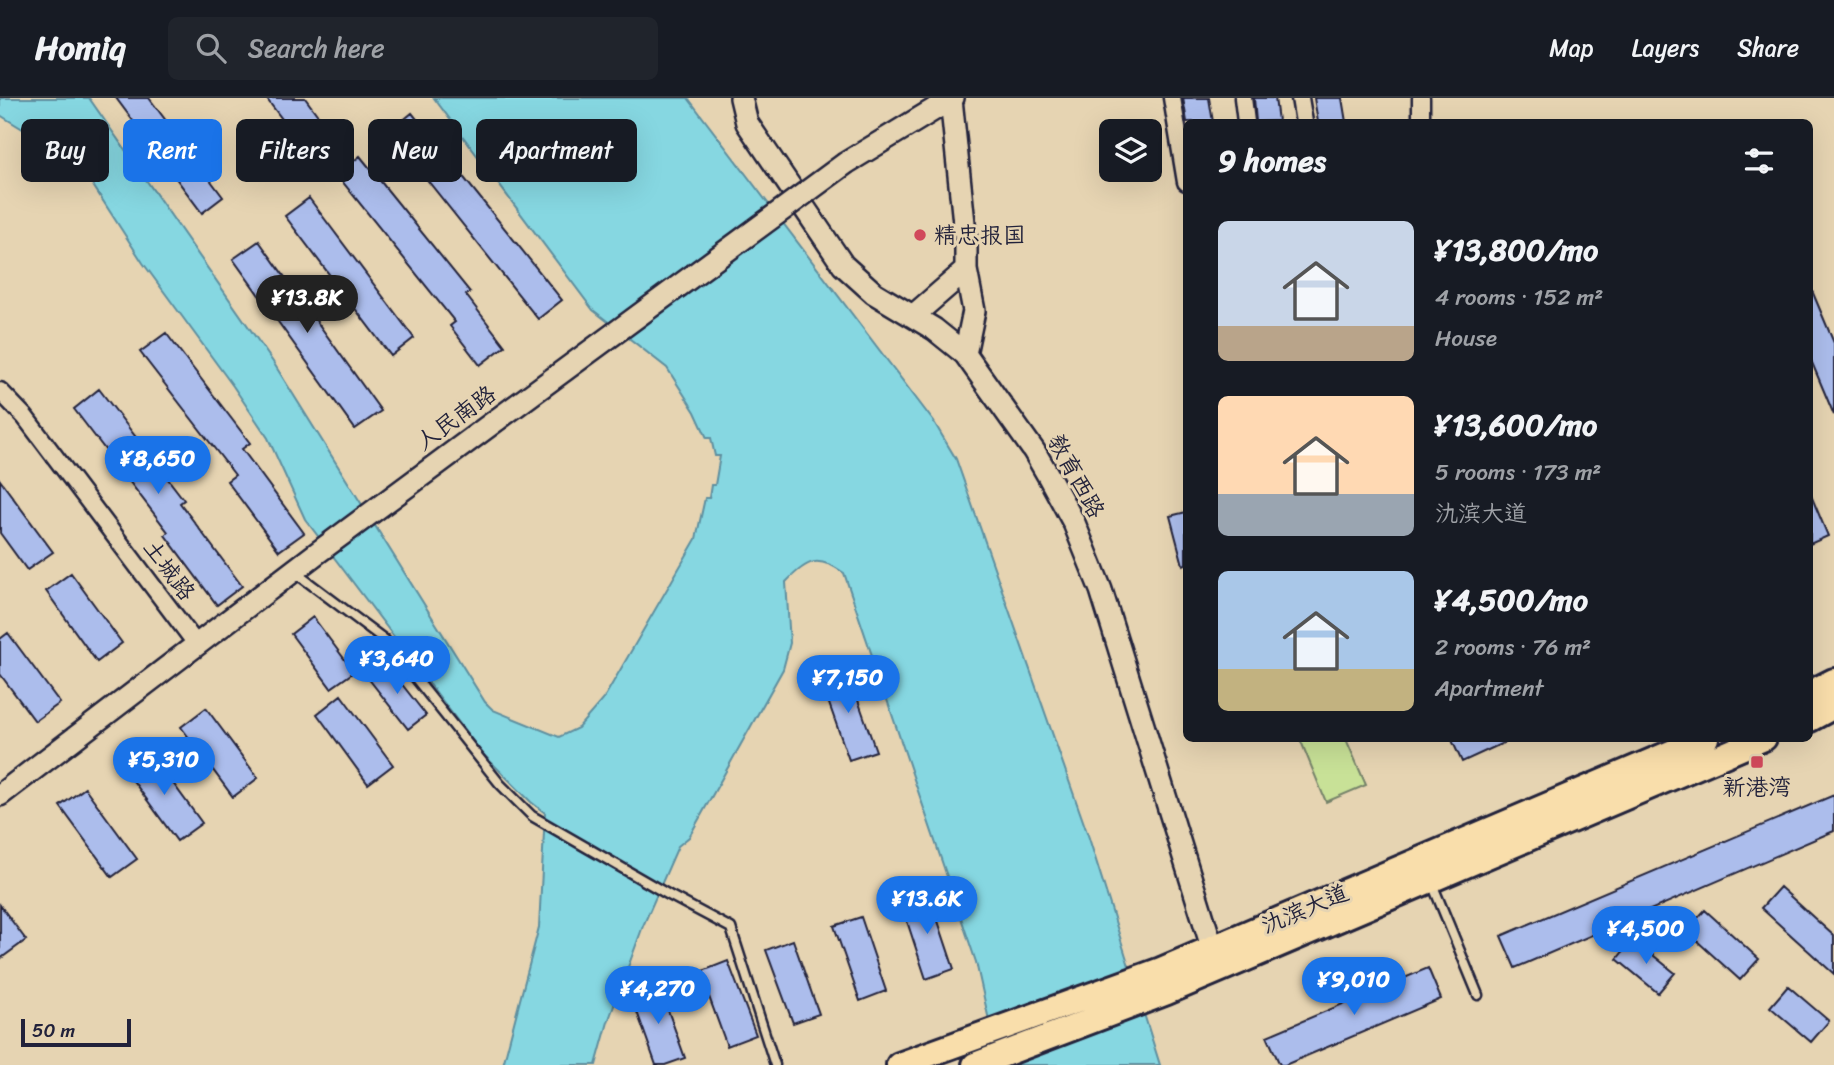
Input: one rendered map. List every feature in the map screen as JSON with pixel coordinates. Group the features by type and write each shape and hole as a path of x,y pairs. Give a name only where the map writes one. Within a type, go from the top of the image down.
{"main road":[{"name":"教育西路","path":"741,98 747,123 843,265 874,293 934,329 965,354 1034,451 1074,523 1101,590 1215,959"},
{"path":"941,101 966,242 966,271 974,311 965,354"},
{"name":"人民南路","path":"0,795 293,571 498,419 846,163 941,101"},
{"path":"913,316 966,271"},
{"path":"1813,692 1834,681"},
{"path":"1813,717 1834,706"},
{"name":"氿滨大道","path":"1427,870 1698,742"},
{"name":"氿滨大道","path":"978,1064 1164,981 1427,870 1755,742"},
{"name":"氿滨大道","path":"899,1065 974,1038 1164,981"}],"street":[{"path":"1172,98 1183,164"},
{"path":"1242,98 1246,119"},
{"path":"1300,98 1304,119"},
{"path":"1421,98 1421,119"},
{"name":"土城路","path":"0,391 25,417 197,645"}],"lane":[{"path":"293,571 384,640 500,784 532,816 731,928 775,1065"},
{"path":"1427,870 1478,995"}],"green space":[{"path":"1301,742 1347,742 1366,785 1326,802"}],"water":[{"path":"0,98 89,98 104,119 21,119 21,128 0,115"},
{"path":"434,98 688,98 934,422 956,459 1089,838 1160,1065 999,1065 976,962 844,573 827,564 814,562 801,568 786,582 790,643 783,669 689,837 678,846 643,926 608,1022 596,1065 503,1065 539,927 545,813 482,753 305,519 268,438 143,263 91,182 109,182 109,127 123,147 123,182 148,182 273,362 485,702 493,710 559,737 578,728 604,698 696,539 705,498 709,498 711,485 715,485 720,456 715,456 711,438 707,438 695,412 667,368 593,310 497,182 637,182 637,119 476,119 476,154 462,135 462,119 450,119"}],"building":[{"path":"116,98 149,98 165,119 132,119"},
{"path":"266,98 305,98 319,117 316,119 282,119"},
{"path":"1183,98 1209,98 1212,119 1186,119"},
{"path":"1254,98 1275,98 1278,119 1256,119"},
{"path":"1314,98 1342,98 1346,119 1318,119"},
{"path":"412,113 417,119 405,119"},
{"path":"360,156 368,166 368,182 381,182 470,292 466,295 505,346 480,365 450,326 455,322 343,182 354,182 354,161"},
{"path":"462,175 562,300 538,319 429,182 462,182"},
{"path":"179,182 212,182 223,197 202,213"},
{"path":"309,198 414,338 391,356 285,216"},
{"path":"259,241 381,411 355,429 233,259"},
{"path":"1813,293 1834,343 1834,415 1813,365"},
{"path":"166,333 250,443 242,449 304,533 279,551 227,481 235,475 140,352"},
{"path":"99,389 184,500 180,503 242,586 217,605 165,535 168,532 74,409"},
{"path":"0,480 53,552 27,570 0,533"},
{"path":"1813,500 1828,536 1813,543"},
{"path":"1183,513 1183,565 1170,516"},
{"path":"71,573 122,643 97,662 46,591"},
{"path":"313,617 354,672 331,688 291,634"},
{"path":"8,633 60,703 35,721 0,674 0,639"},
{"path":"386,664 426,715 408,729 368,678"},
{"path":"847,669 876,751 849,760 820,678"},
{"path":"341,695 393,765 368,784 317,714"},
{"path":"206,708 258,778 233,797 181,727"},
{"path":"1453,742 1505,742 1462,762"},
{"path":"151,753 202,823 177,841 126,771"},
{"path":"85,788 137,859 112,877 60,806"},
{"path":"1834,795 1834,831 1515,968 1501,936"},
{"path":"1780,887 1834,936 1834,974 1761,908"},
{"path":"929,894 954,969 926,979 901,903"},
{"path":"0,905 26,940 0,959"},
{"path":"1705,910 1759,959 1740,980 1686,931"},
{"path":"861,917 886,991 860,1001 834,926"},
{"path":"1633,939 1675,973 1658,993 1617,959"},
{"path":"793,940 819,1014 793,1023 766,950"},
{"path":"728,961 756,1035 727,1046 700,972"},
{"path":"1428,968 1441,999 1280,1065 1267,1036"},
{"path":"659,985 685,1058 665,1065 656,1065 631,995"},
{"path":"1788,986 1829,1021 1811,1042 1770,1007"}],"place":[{"name":"精忠报国","path":"920,235"},
{"name":"新港湾","path":"1757,762"}]}
